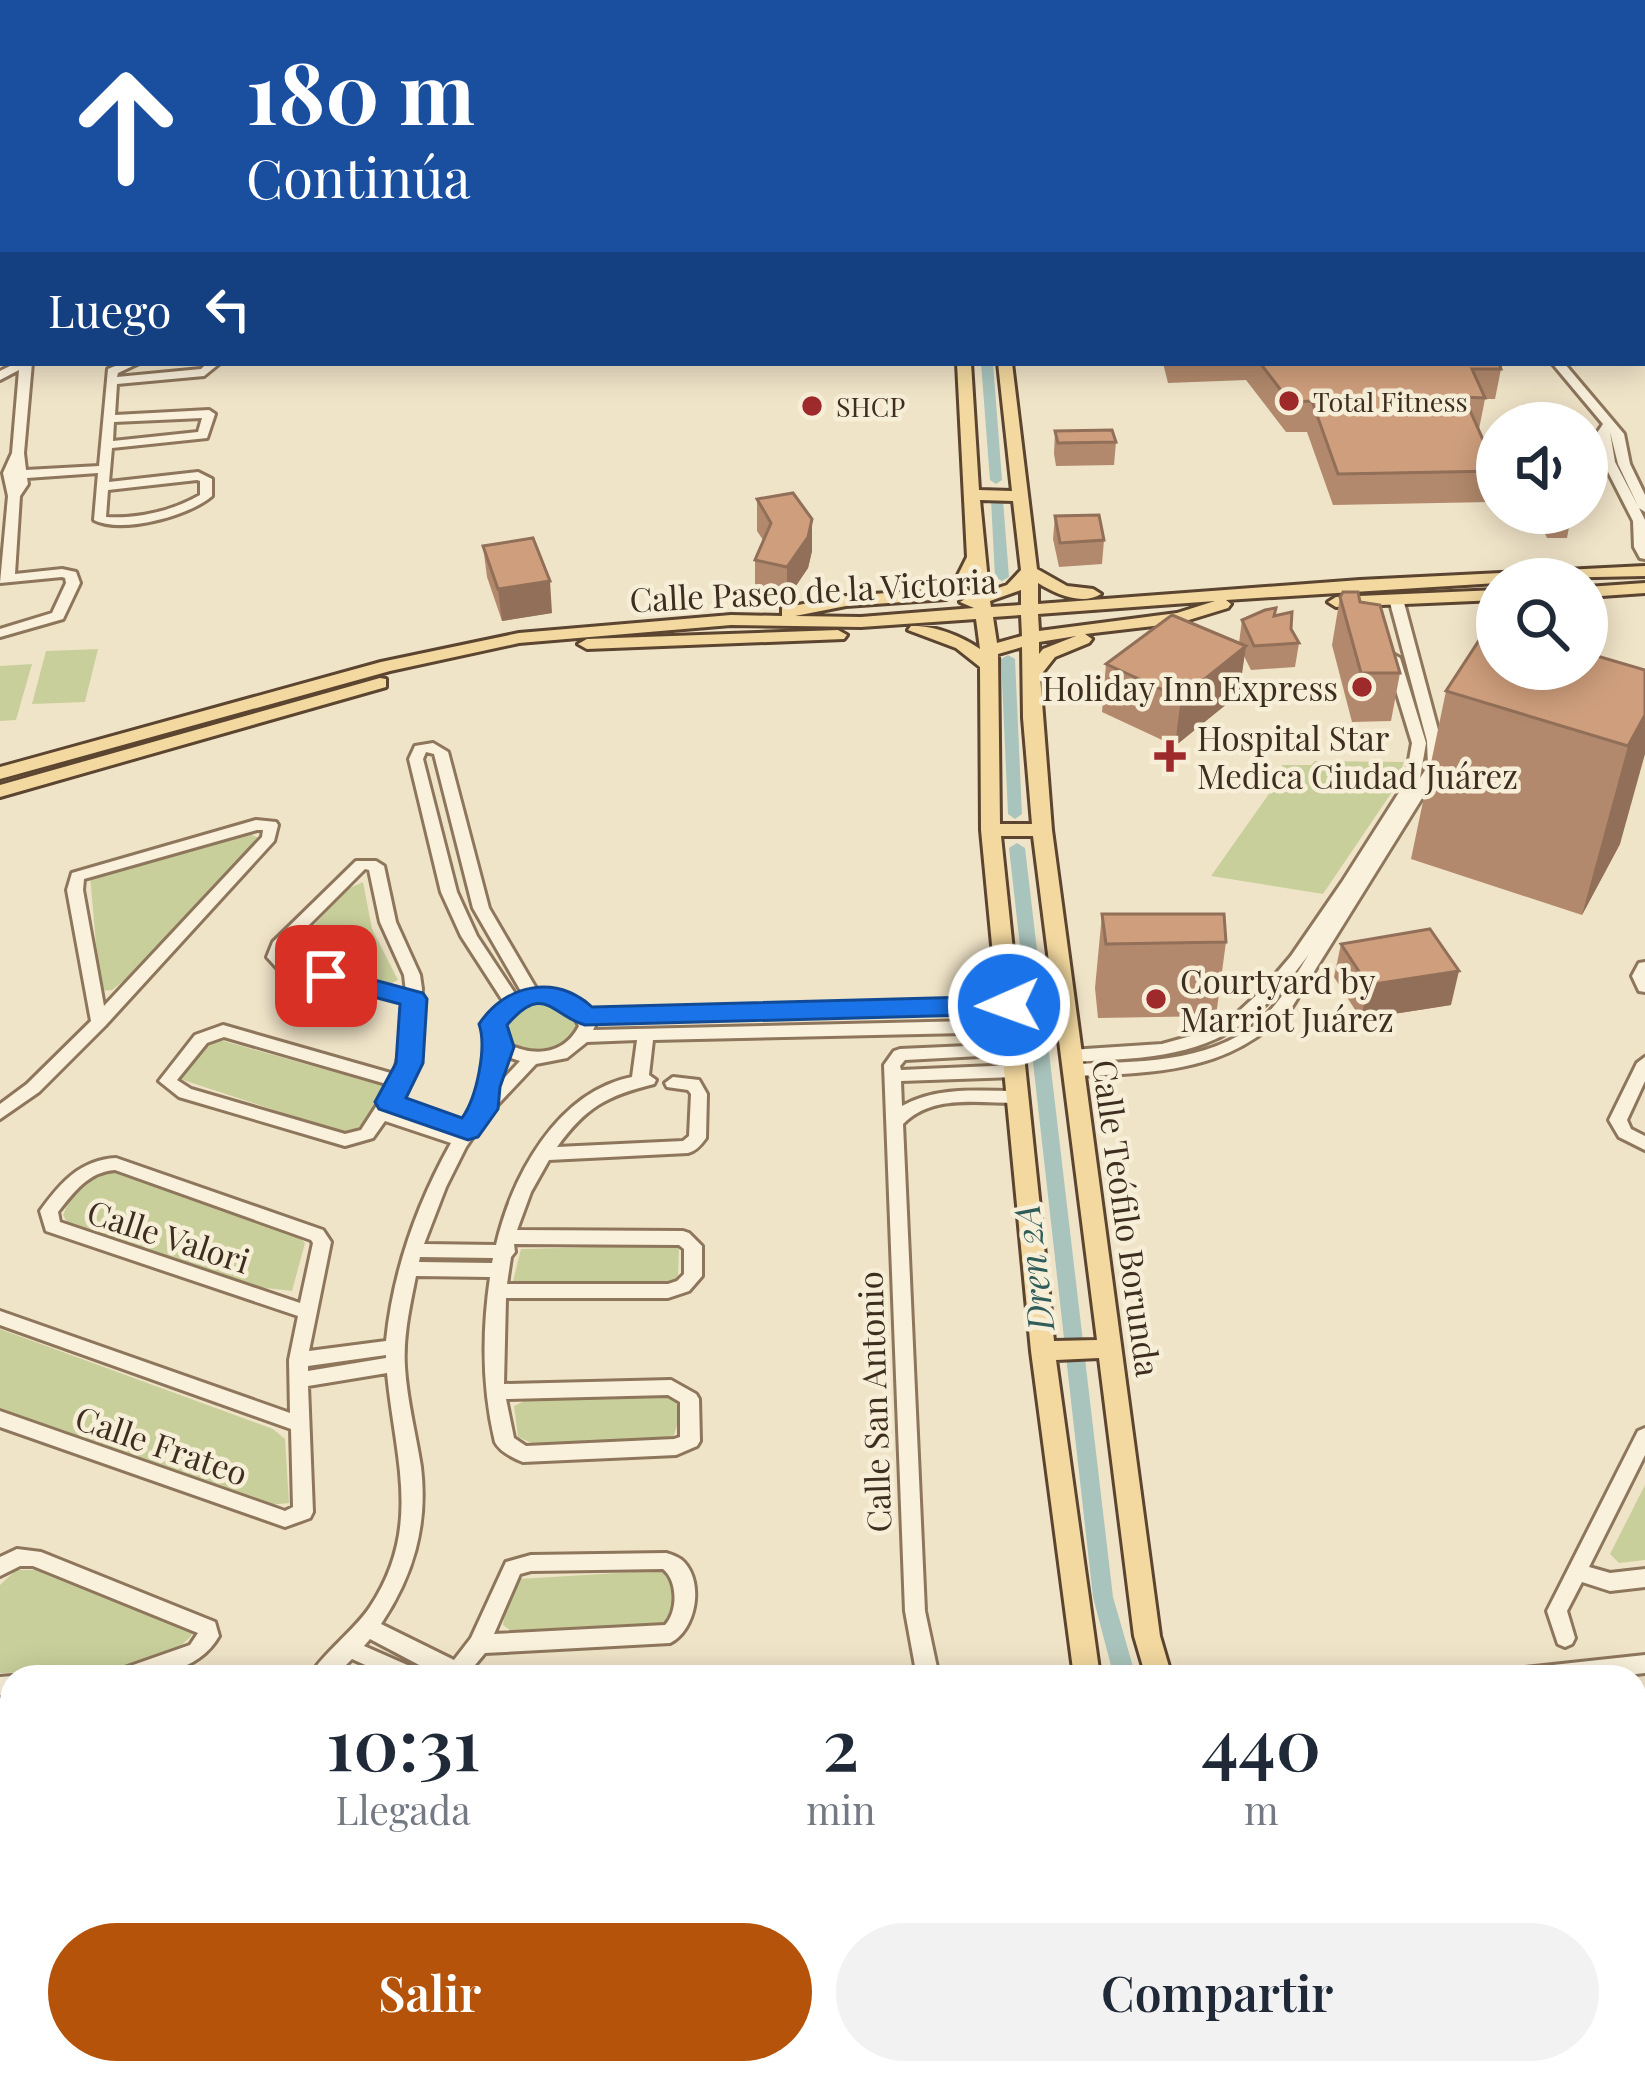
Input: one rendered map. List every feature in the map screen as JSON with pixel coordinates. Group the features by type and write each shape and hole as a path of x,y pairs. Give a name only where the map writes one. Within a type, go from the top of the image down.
{"main road":[{"path":"964,366 975,556 988,658 991,830 1086,1665"},
{"name":"Calle Teófilo Borunda","path":"1005,366 1029,572 1042,830 1099,1349 1155,1665"},
{"path":"972,495 1021,496"},
{"path":"755,619 846,601 946,594 967,578 975,556"},
{"name":"Calle Paseo de la Victoria","path":"1608,573 1645,571"},
{"path":"982,613 1021,584 1029,572 1063,591 1214,595"},
{"name":"Calle Paseo de la Victoria","path":"0,773 464,646 519,638 755,619 861,622 982,613 1030,623 1214,595 1476,580"},
{"path":"1376,599 1386,592 1443,589 1476,581"},
{"path":"988,658 1030,623 1165,621 1224,603 1335,595 1360,585"},
{"path":"1608,591 1645,589"},
{"path":"1199,610 1476,597"},
{"path":"1032,675 1049,653 1070,642 1171,629 1250,607"},
{"name":"Calle Paseo de la Victoria","path":"0,790 467,659 609,642 917,631 982,613"},
{"path":"609,642 779,621"},
{"path":"917,631 946,637 988,658"},
{"path":"305,704 346,685 349,676"},
{"path":"991,830 1042,830"},
{"path":"1049,1351 1099,1349"}],"street":[{"path":"1081,0 1097,0"},
{"path":"0,633 58,616 73,583 71,575 62,573 4,578 9,502 17,475 11,461 19,449 26,366"},
{"path":"112,376 128,366"},
{"path":"112,376 204,372 211,366"},
{"path":"1561,366 1618,434 1624,464 1645,508"},
{"path":"102,487 198,476 206,479 206,496 188,506 119,523 105,524 100,518 102,487 112,376"},
{"path":"106,445 203,434 209,414 108,419"},
{"path":"1609,425 1604,433 1609,462 1640,521 1645,554"},
{"path":"0,447 19,449"},
{"path":"17,475 104,466"},
{"path":"1070,1063 1179,1047 1238,1023 1265,999 1334,903 1412,784 1419,761 1419,743 1376,599"},
{"path":"1070,1063 1153,1066 1206,1057 1256,1031 1286,1003 1435,766 1434,741 1396,599"},
{"path":"512,1002 458,914 416,755 428,747 441,752 481,908 532,995"},
{"path":"424,792 449,787"},
{"path":"4,1106 99,1022 269,838 273,827 256,825 76,876 99,1022"},
{"path":"400,1082 223,1030 201,1039 168,1077 170,1085 185,1094 352,1142 367,1134 386,1108 400,1082 410,1063 414,999 413,977 388,922 378,872 367,862 349,873 279,946 275,957 283,964 414,999"},
{"path":"1645,968 1640,976 1645,988"},
{"path":"484,1109 500,1047 493,1024 512,1002 532,995 566,998 585,1016 1012,1038"},
{"path":"584,1036 585,1016"},
{"path":"495,1392 671,1387 689,1399 690,1441 676,1447 523,1454 508,1448 495,1392 494,1321 514,1209 578,1109 644,1080 646,1034"},
{"path":"500,1047 530,1059 568,1051 584,1036 1012,1038"},
{"name":"Calle San Antonio","path":"926,1665 915,1611 891,1076 1012,1038"},
{"path":"333,1665 370,1629 397,1581 413,1515 395,1356 411,1260 465,1135 484,1109 510,1088 530,1059"},
{"path":"1645,1063 1636,1103 1620,1127 1645,1144"},
{"path":"546,1154 680,1149 694,1144 697,1089 673,1082"},
{"path":"895,1122 918,1103 1018,1096"},
{"path":"386,1108 465,1135"},
{"name":"Calle Valori","path":"116,1165 300,1225 322,1242 304,1311 62,1232 48,1219 49,1211 81,1172 116,1165"},
{"path":"411,1260 504,1263 668,1291 693,1276 694,1253 683,1238 504,1263"},
{"path":"297,1423 304,1311"},
{"name":"Calle Frateo","path":"0,1318 297,1423 303,1512 285,1519 0,1419"},
{"path":"298,1370 395,1356"},
{"path":"1564,1638 1557,1611 1639,1459 1645,1436"},
{"path":"0,1568 17,1557 34,1558 201,1623 209,1636 204,1646 162,1665"},
{"path":"462,1665 478,1644 513,1568 666,1561 685,1578 681,1623 670,1634 478,1644"},
{"path":"1579,1573 1610,1582 1645,1578"},
{"path":"370,1629 438,1665"},
{"path":"350,1649 387,1665"}],"green space":[{"path":"98,649 85,702 32,704 46,651"},
{"path":"32,664 16,720 0,721 0,666"},
{"path":"1404,762 1394,789 1323,894 1211,876 1283,774 1282,765"},
{"path":"247,833 259,838 125,980 112,990 100,991 90,875"},
{"path":"363,882 372,929 398,980 390,984 294,954 345,890"},
{"path":"536,999 571,1008 579,1026 562,1046 536,1053 511,1045 499,1021 513,1006"},
{"path":"213,1038 381,1085 385,1091 358,1131 347,1134 180,1079 185,1066"},
{"path":"115,1171 296,1235 305,1243 292,1291 257,1287 68,1224 63,1215 77,1191 89,1179"},
{"path":"679,1248 678,1277 669,1283 521,1286 513,1281 521,1249"},
{"path":"0,1329 273,1429 285,1439 289,1503 269,1505 0,1408"},
{"path":"531,1398 676,1398 679,1420 673,1438 538,1446 518,1437 514,1406"},
{"path":"1645,1485 1645,1560 1619,1563 1610,1554"},
{"path":"16,1570 35,1570 193,1633 178,1647 126,1665 0,1665 0,1585"},
{"path":"668,1570 678,1578 671,1622 653,1627 511,1631 503,1625 509,1587 518,1579"}],"building":[{"path":"1262,366 1501,369 1472,369 1485,398 1464,397 1476,424 1476,471 1338,474 1312,401 1290,402"},
{"path":"1112,430 1116,442 1058,443 1055,431"},
{"path":"793,493 812,519 808,537 787,567 755,560 771,523 757,499"},
{"path":"1099,515 1104,540 1060,543 1055,516"},
{"path":"533,538 550,581 498,589 483,546"},
{"path":"1343,592 1358,592 1360,602 1380,605 1400,673 1361,673 1340,597"},
{"path":"1276,608 1274,616 1292,612 1291,629 1299,643 1254,646 1242,620"},
{"path":"1172,615 1246,646 1181,698 1106,664"},
{"path":"1476,645 1476,690 1608,690 1608,659 1645,670 1645,715 1628,746 1446,691"},
{"path":"1102,914 1224,914 1226,942 1106,944"},
{"path":"1430,929 1459,971 1368,985 1341,944"}],"waterway":[{"name":"Dren 2A","path":"987,366 996,480"},
{"name":"Dren 2A","path":"997,500 1002,577"},
{"name":"Dren 2A","path":"1008,659 1015,814"},
{"name":"Dren 2A","path":"1017,848 1103,1597 1122,1665"}],"place":[{"name":"Total Fitness","path":"1289,401"},
{"name":"SHCP","path":"812,406"},
{"name":"Holiday Inn Express","path":"1362,687"},
{"name":"Hospital Star Medica Ciudad Juárez","path":"1170,756"},
{"name":"Courtyard by Marriot Juárez","path":"1156,999"}],"route":[{"path":"326,976 414,999 410,1063 389,1102 468,1130 484,1109 500,1047 493,1024 512,1002 532,995 566,998 585,1016 1009,1005"}]}
